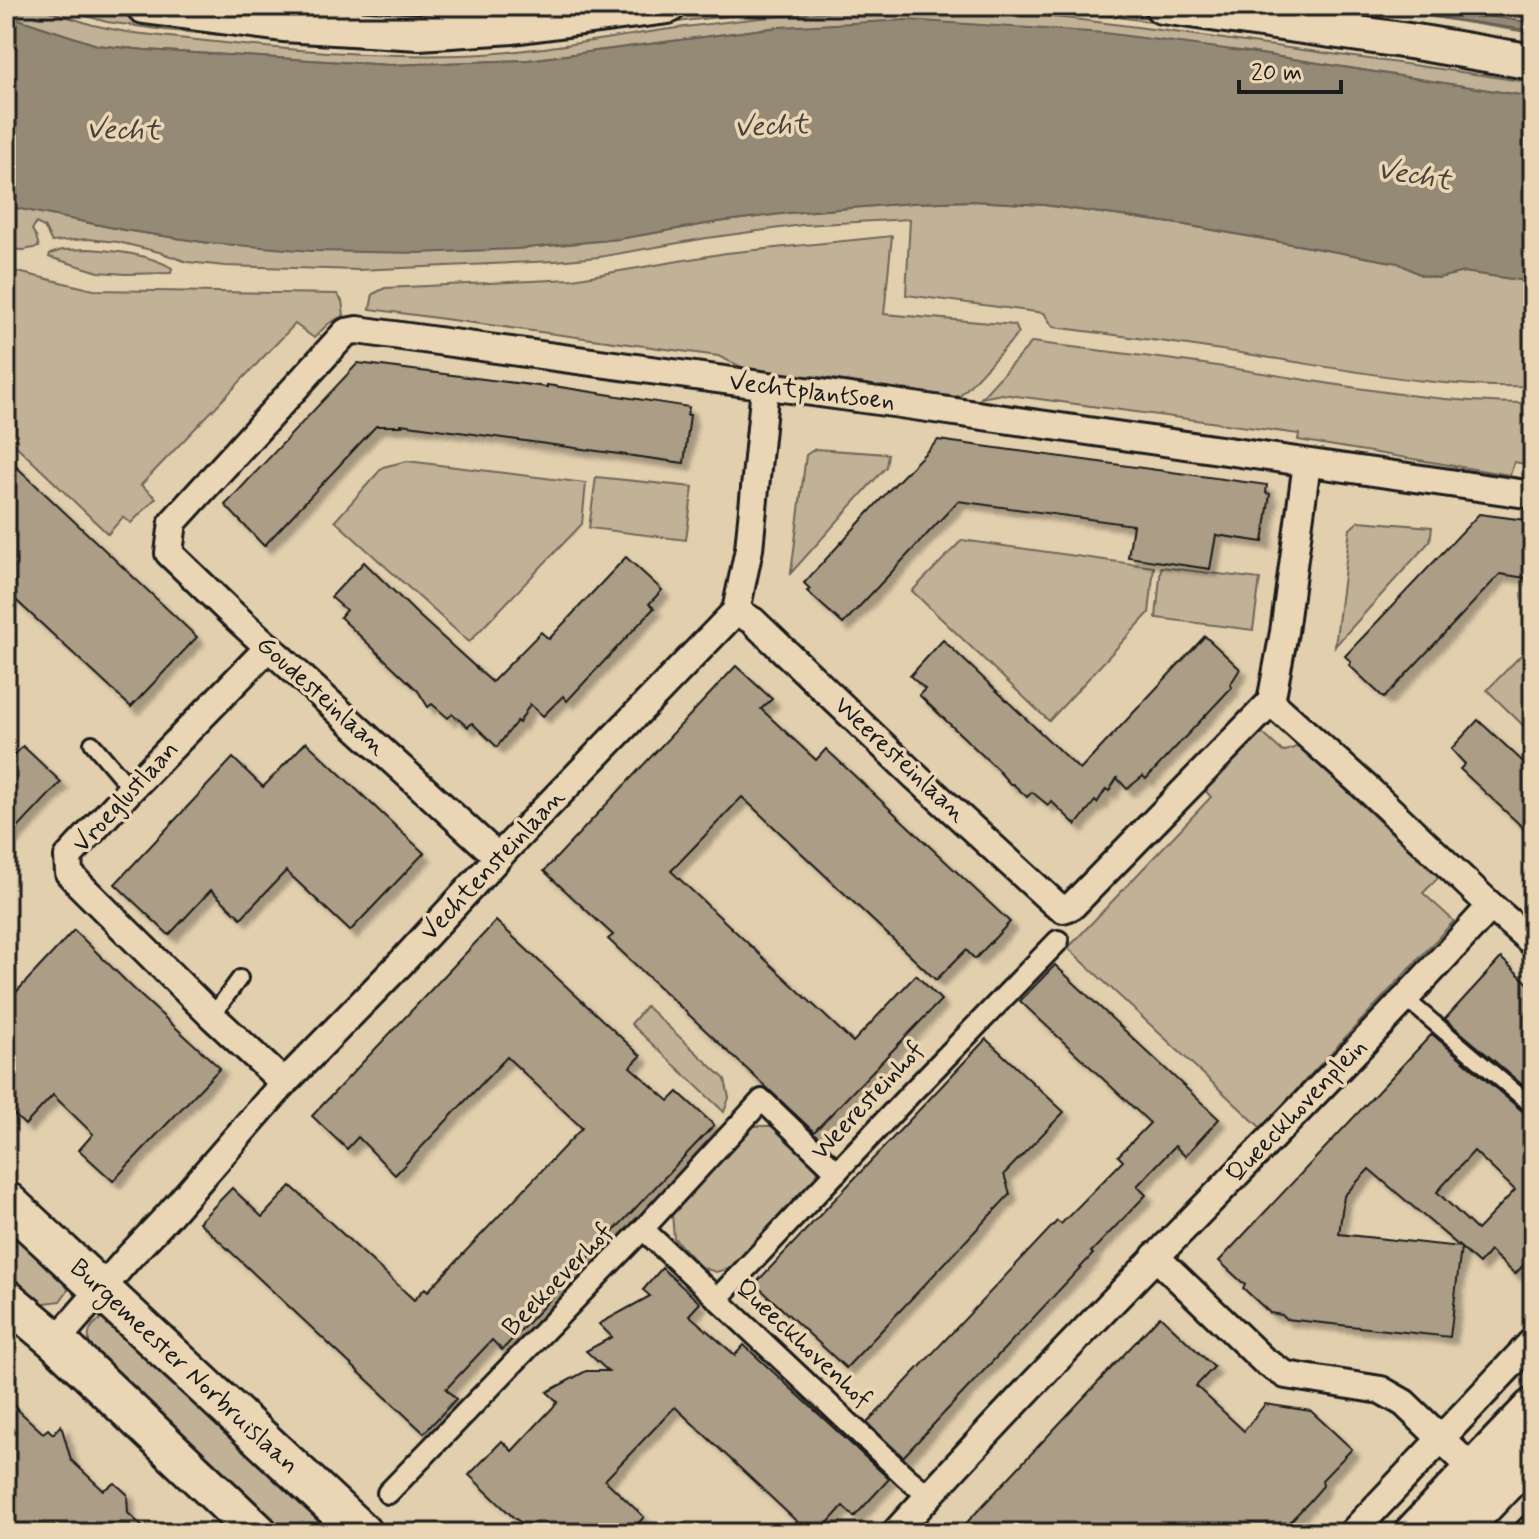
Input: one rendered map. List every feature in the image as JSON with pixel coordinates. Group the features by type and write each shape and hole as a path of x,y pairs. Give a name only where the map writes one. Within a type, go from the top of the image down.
{"main road":[{"name":"Burgemeester Norbruislaan","path":"6,1201 362,1533"},
{"path":"6,1299 56,1341 258,1533"},
{"path":"1457,1533 1485,1481 1533,1408"},
{"path":"1414,1533 1485,1481 1533,1453"}],"street":[{"path":"144,6 283,24 419,32 513,26 668,6"},
{"path":"1162,6 1533,62"},
{"name":"Vechtplantsoen","path":"173,522 346,332 357,330 1533,495"},
{"path":"736,611 749,549 765,387"},
{"path":"1307,463 1284,632 1271,702 1533,943"},
{"name":"Goudesteinlaan","path":"173,522 169,553 498,857"},
{"name":"Vechtensteinlaan","path":"56,1341 284,1083 736,611"},
{"name":"Weeresteinlaan","path":"736,611 753,621 916,777 1063,909 1072,906 1271,702"},
{"name":"Vroeglustlaan","path":"269,647 68,857 69,873 79,884 284,1083"},
{"name":"Queeckhovenplein","path":"895,1533 1155,1256 1406,999 1491,906"},
{"name":"Weeresteinhof","path":"717,1299 1058,941"},
{"name":"Beekoeverhof","path":"388,1493 643,1229 762,1100 837,1172"},
{"name":"Queeckhovenhof","path":"643,1229 929,1496"},
{"path":"1155,1256 1263,1360 1286,1375 1381,1390 1404,1403 1485,1481"},
{"path":"1352,1533 1533,1341"},
{"path":"1527,1533 1533,1527"}],"lane":[{"path":"92,743 131,789"},
{"path":"212,1016 240,978"},
{"path":"1406,999 1533,1107"}],"shaded area":[{"path":"6,6 34,6 126,32 209,42 293,50 418,55 516,51 685,27 818,13 898,9 983,11 1111,24 1496,77 1533,83 1533,97 1248,52 779,27 528,60 390,65 97,45 6,15"},
{"path":"52,6 88,6 154,18 654,18 749,6 823,6 458,48 364,48 165,30 107,22"},
{"path":"978,6 1063,6 1163,17 1533,73 1533,79 1097,14"},
{"path":"1365,6 1533,6 1533,33"},
{"path":"972,201 1044,205 1185,225 1399,263 1421,275 1438,278 1464,272 1533,282 1533,386 1466,385 1365,373 1053,327 1044,313 906,295 910,219 802,225 599,257 358,270 187,262 118,242 87,239 52,242 44,227 36,223 32,230 39,247 6,249 6,206 124,230 209,243 516,249 619,239 789,213"},
{"path":"892,236 884,314 1015,325 1019,333 957,396 955,402 917,392 813,376 763,377 718,356 370,309 373,294 385,288 573,279 726,253"},
{"path":"89,249 143,256 172,268 171,273 99,272 49,257 62,250"},
{"path":"6,272 18,272 94,290 337,294 342,301 344,315 328,324 314,338 295,324 141,485 156,498 131,523 123,517 108,534 6,436"},
{"path":"1032,342 1186,361 1422,397 1533,403 1533,465 1514,462 1510,475 1298,440 1299,434 1002,394 981,398"},
{"path":"815,449 888,454 886,467 791,573 806,455"},
{"path":"407,461 586,483 582,524 469,642 335,521 383,467"},
{"path":"596,477 693,487 686,540 589,528"},
{"path":"1359,521 1432,527 1430,541 1335,646 1350,529"},
{"path":"962,540 1154,567 1149,613 1049,721 912,591"},
{"path":"1161,567 1260,579 1253,630 1156,618"},
{"path":"1533,643 1533,735 1487,690"},
{"path":"1260,731 1283,752 1299,746 1439,877 1423,893 1454,921 1261,1128 1068,948 1211,797 1202,787"},
{"path":"646,1006 725,1079 729,1098 724,1112 631,1024"},
{"path":"749,1126 773,1126 804,1150 819,1168 813,1186 735,1267 716,1272 700,1267 674,1238 672,1214 677,1202"},
{"path":"6,1215 63,1271 68,1290 60,1301 38,1304 6,1275"},
{"path":"106,1317 349,1533 276,1533 94,1362 90,1330"}],"water":[{"path":"1362,6 1425,6 1533,23 1533,31"},
{"name":"Vecht","path":"6,15 97,45 390,65 528,60 779,27 907,20 1105,33 1533,97 1533,282 1464,272 1438,278 1421,275 1398,263 1185,225 1044,205 972,201 789,213 619,239 516,249 420,253 312,251 209,243 124,230 6,206"}],"building":[{"path":"358,363 547,385 689,407 684,463 401,424 376,426 264,546 225,505"},
{"path":"938,440 1267,485 1266,493 1270,494 1263,542 1216,535 1210,569 1128,557 1133,525 958,501 843,624 807,591 810,589 804,583"},
{"path":"6,457 197,637 131,707 6,591"},
{"path":"1479,514 1533,521 1533,579 1500,574 1384,698 1349,665 1351,662 1345,656"},
{"path":"626,557 662,590 649,604 654,608 567,701 563,696 543,716 530,704 519,723 517,721 497,747 472,723 468,727 452,714 448,718 432,704 428,707 418,691 340,617 346,610 331,597 364,562 492,682 541,632 549,639"},
{"path":"1205,636 1240,669 1230,685 1232,687 1146,779 1143,776 1127,789 1117,778 1109,791 1106,789 1076,825 1051,801 1048,805 1032,792 1027,797 1010,784 919,695 925,689 910,676 943,640 1080,770"},
{"path":"736,666 772,699 761,709 816,760 826,749 1010,922 975,959 966,950 936,980 742,797 671,871 853,1042 916,975 941,1000 814,1132 608,939 613,935 544,871"},
{"path":"1478,720 1533,771 1533,837 1460,769 1465,764 1451,749"},
{"path":"306,742 424,853 350,931 286,871 241,918 211,890 169,935 115,884 233,758 263,787"},
{"path":"23,746 61,782 6,841 6,764"},
{"path":"496,921 641,1056 630,1067 669,1101 678,1092 714,1125 560,1288 557,1285 553,1290 559,1290 502,1350 492,1340 446,1389 456,1399 424,1433 199,1222 232,1188 262,1217 291,1186 414,1300 425,1288 428,1291 582,1128 507,1057 395,1175 358,1137 347,1149 312,1116"},
{"path":"74,930 220,1068 113,1181 79,1150 93,1134 53,1095 25,1125 6,1107 6,1003"},
{"path":"1501,958 1533,988 1533,1094 1445,1019"},
{"path":"1055,965 1219,1119 1185,1156 1175,1146 1137,1186 1146,1195 903,1457 867,1423 1057,1221 1061,1224 1123,1161 1118,1156 1150,1123 1020,1001"},
{"path":"1432,1034 1533,1117 1533,1255 1515,1274 1490,1251 1479,1264 1461,1248 1450,1337 1286,1319 1270,1313 1219,1261","holes":["1474,1151 1515,1190 1477,1230 1437,1192","1369,1169 1460,1247 1339,1234 1344,1196"]},
{"path":"986,1039 1064,1112 1004,1174 1010,1194 846,1368 755,1284"},
{"path":"662,1268 700,1303 689,1315 735,1355 744,1345 889,1479 854,1517 843,1506 819,1533 809,1533 675,1407 605,1480 644,1517 629,1533 536,1533 513,1517 469,1475 502,1441 512,1451 558,1402 547,1392 586,1371 608,1371 586,1351 612,1337 599,1324 650,1296 643,1290"},
{"path":"1160,1316 1214,1367 1196,1386 1244,1431 1265,1404 1311,1411 1352,1449 1322,1480 1323,1486 1308,1503 1279,1533 957,1533"},
{"path":"6,1399 43,1433 48,1429 53,1434 61,1425 71,1460 103,1490 115,1483 127,1494 128,1513 149,1533 6,1533"}]}
